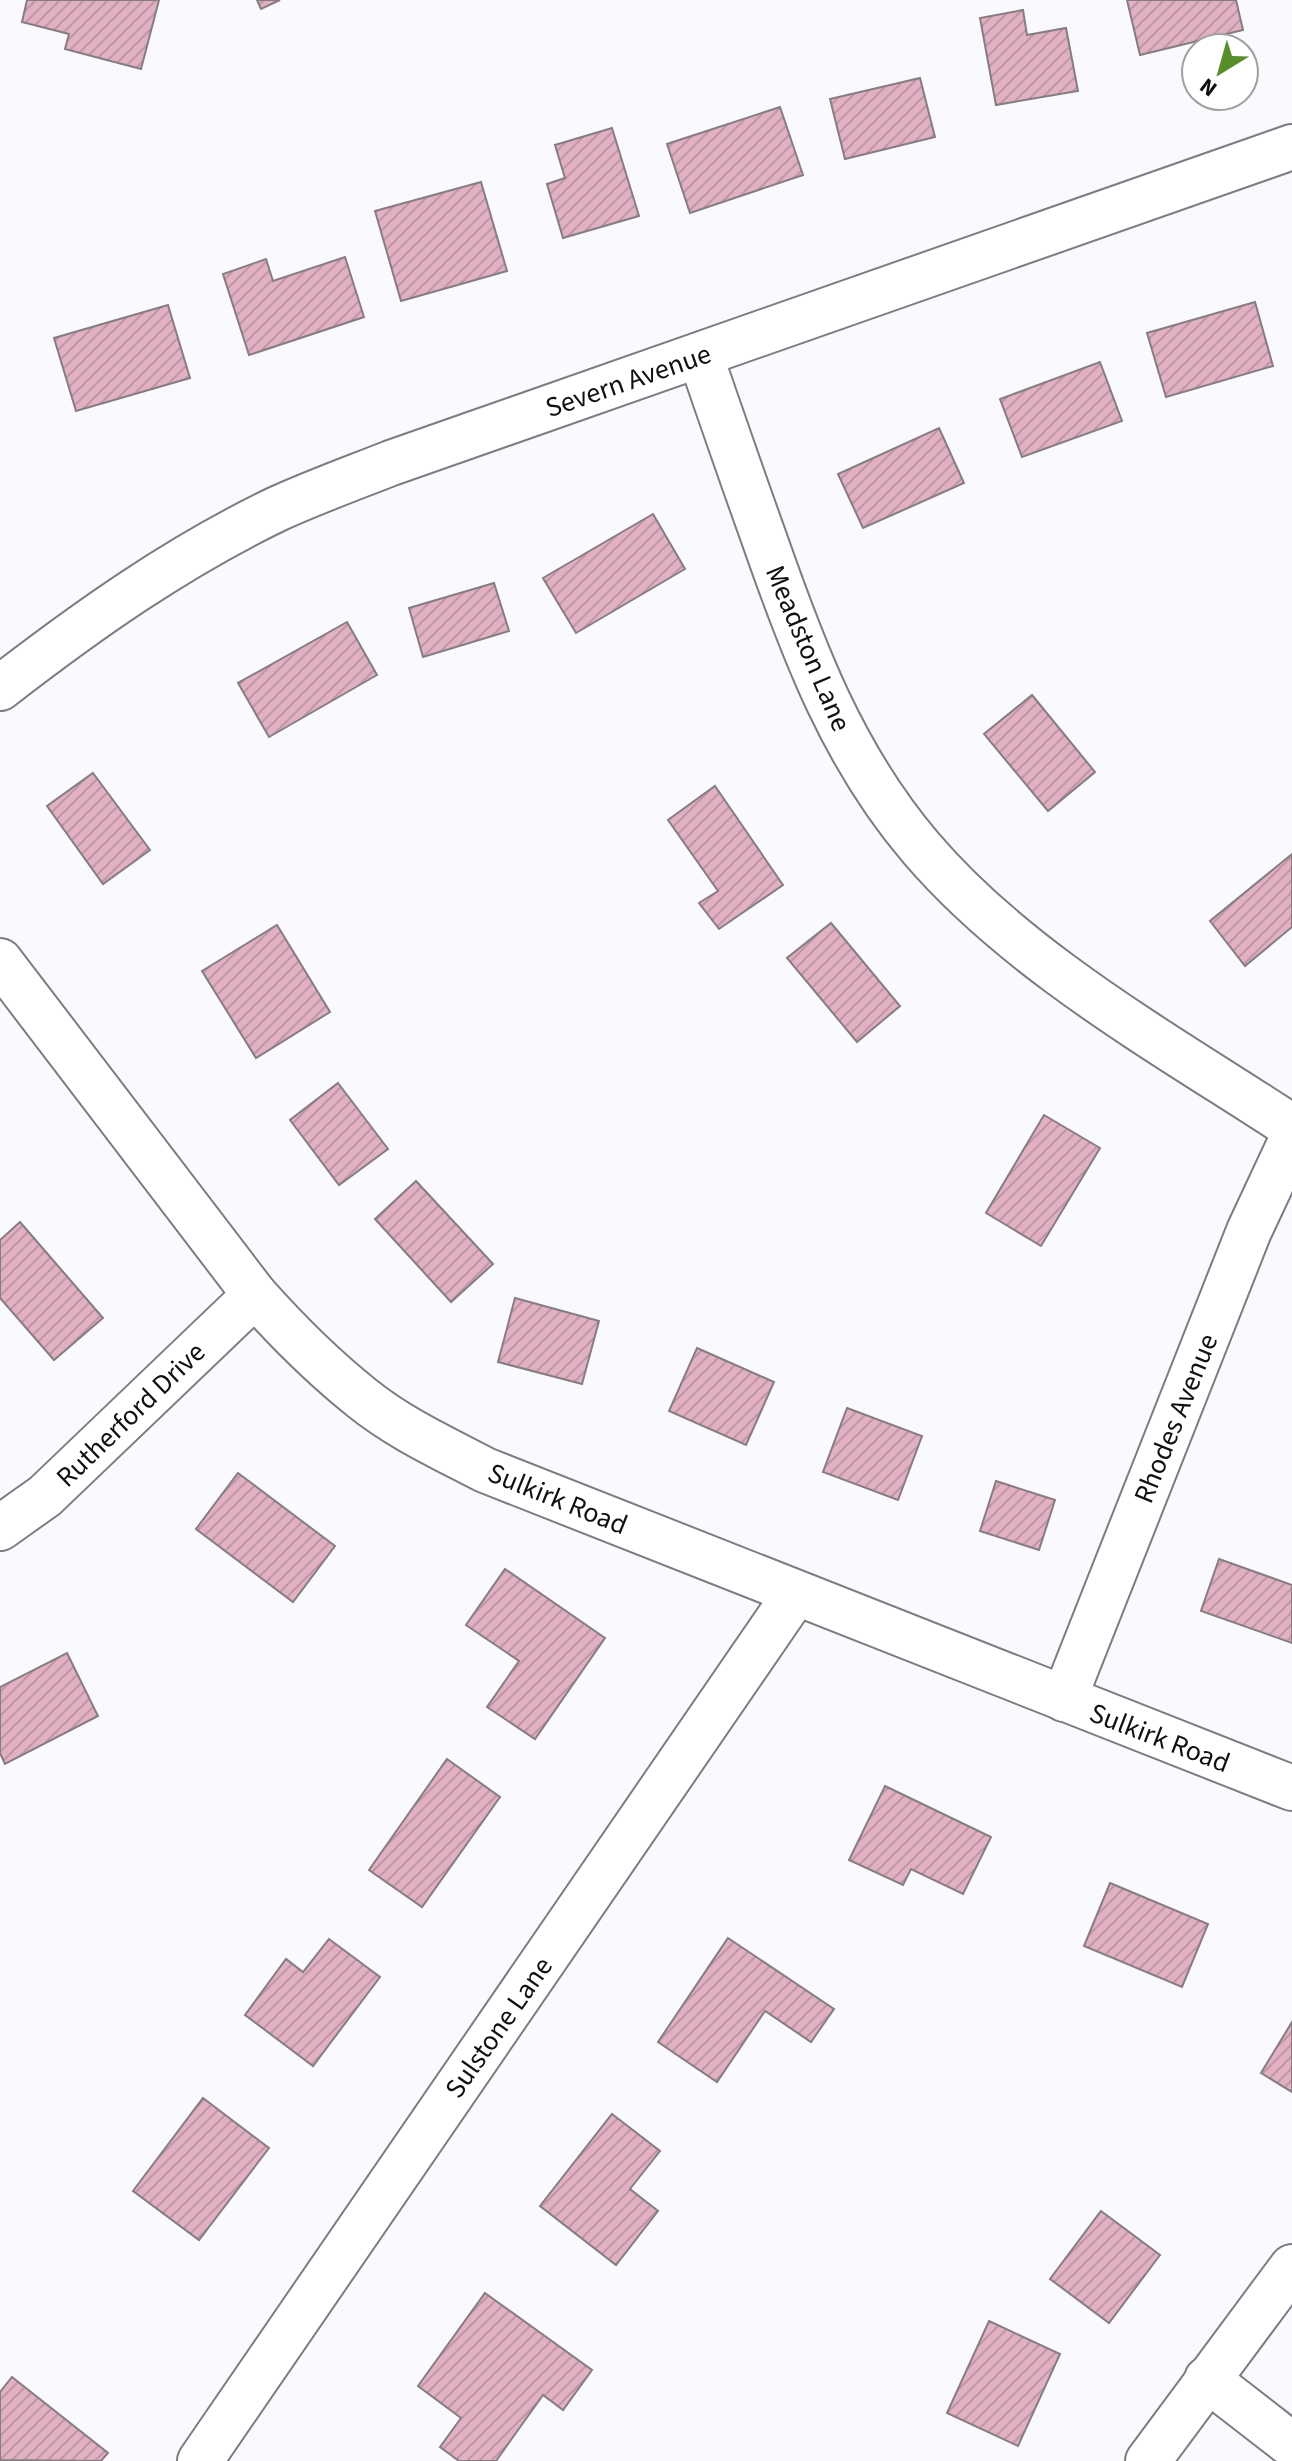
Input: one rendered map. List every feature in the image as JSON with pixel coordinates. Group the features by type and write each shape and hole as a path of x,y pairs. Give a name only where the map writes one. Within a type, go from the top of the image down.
{"street":[{"name":"Severn Avenue","path":"0,688 118,599 170,566 278,509 391,463 1292,147"},
{"name":"Meadston Lane","path":"700,355 800,643 831,712 872,781 921,848 987,916 1061,975 1292,1127"},
{"name":"Sulkirk Road","path":"0,961 255,1295 296,1340 363,1400 406,1428 485,1470 1292,1788"},
{"name":"Rhodes Avenue","path":"1064,1699 1249,1231 1292,1139"},
{"name":"Rutherford Drive","path":"0,1528 45,1496 255,1295"},
{"name":"Sulstone Lane","path":"200,2461 796,1593"},
{"path":"1148,2461 1292,2267"},
{"path":"1207,2379 1292,2445"}],"building":[{"path":"27,0 159,0 141,69 65,49 69,34 22,22"},
{"path":"257,0 280,0 261,9"},
{"path":"1127,0 1236,0 1243,30 1180,32 1180,45 1140,55"},
{"path":"1023,10 1027,35 1066,28 1078,91 996,105 980,18"},
{"path":"920,78 935,137 845,159 830,99"},
{"path":"780,107 803,175 690,213 667,144"},
{"path":"612,128 639,216 563,238 547,184 565,178 555,145"},
{"path":"481,182 507,271 401,301 375,211"},
{"path":"345,257 364,317 249,355 223,274 266,259 273,281"},
{"path":"1255,302 1273,366 1166,397 1147,333"},
{"path":"168,305 190,378 76,411 54,338"},
{"path":"1100,362 1122,421 1022,457 1000,399"},
{"path":"939,428 964,483 863,528 838,474"},
{"path":"653,514 685,569 576,633 543,578"},
{"path":"494,583 509,631 423,657 409,608"},
{"path":"347,622 377,675 269,737 238,683"},
{"path":"1032,695 1095,772 1048,811 984,734"},
{"path":"93,773 150,850 103,884 47,806"},
{"path":"715,786 783,885 719,929 699,903 718,891 668,820"},
{"path":"1292,854 1292,927 1245,966 1210,921"},
{"path":"831,923 900,1006 857,1042 787,958"},
{"path":"277,925 330,1012 256,1058 202,971"},
{"path":"338,1083 388,1149 339,1185 290,1120"},
{"path":"1044,1115 1100,1148 1041,1246 986,1213"},
{"path":"416,1181 493,1264 451,1302 375,1219"},
{"path":"20,1222 103,1318 54,1360 0,1298 0,1240"},
{"path":"515,1298 599,1321 582,1384 498,1362"},
{"path":"697,1348 774,1382 746,1445 669,1411"},
{"path":"847,1408 922,1436 898,1500 823,1472"},
{"path":"238,1473 335,1546 293,1602 196,1529"},
{"path":"996,1481 1055,1500 1039,1550 980,1531"},
{"path":"1219,1559 1292,1585 1292,1643 1201,1611"},
{"path":"505,1569 605,1638 535,1739 487,1707 519,1661 466,1625"},
{"path":"67,1653 98,1716 5,1764 0,1753 0,1687"},
{"path":"447,1759 500,1797 422,1907 369,1870"},
{"path":"885,1786 991,1837 963,1894 911,1869 903,1885 849,1860"},
{"path":"1110,1883 1208,1924 1182,1987 1084,1946"},
{"path":"728,1938 834,2009 811,2042 765,2011 717,2082 658,2042"},
{"path":"329,1939 380,1977 313,2066 245,2015 286,1959 303,1972"},
{"path":"1292,2022 1292,2092 1261,2073"},
{"path":"203,2098 269,2148 199,2240 133,2191"},
{"path":"612,2114 660,2151 630,2189 658,2211 616,2265 540,2206"},
{"path":"1101,2211 1160,2255 1109,2323 1050,2279"},
{"path":"485,2293 592,2370 563,2410 543,2395 496,2461 459,2461 440,2447 461,2418 418,2386"},
{"path":"989,2321 1060,2354 1018,2446 947,2413"},
{"path":"12,2377 108,2453 101,2461 0,2460 0,2392"}]}
